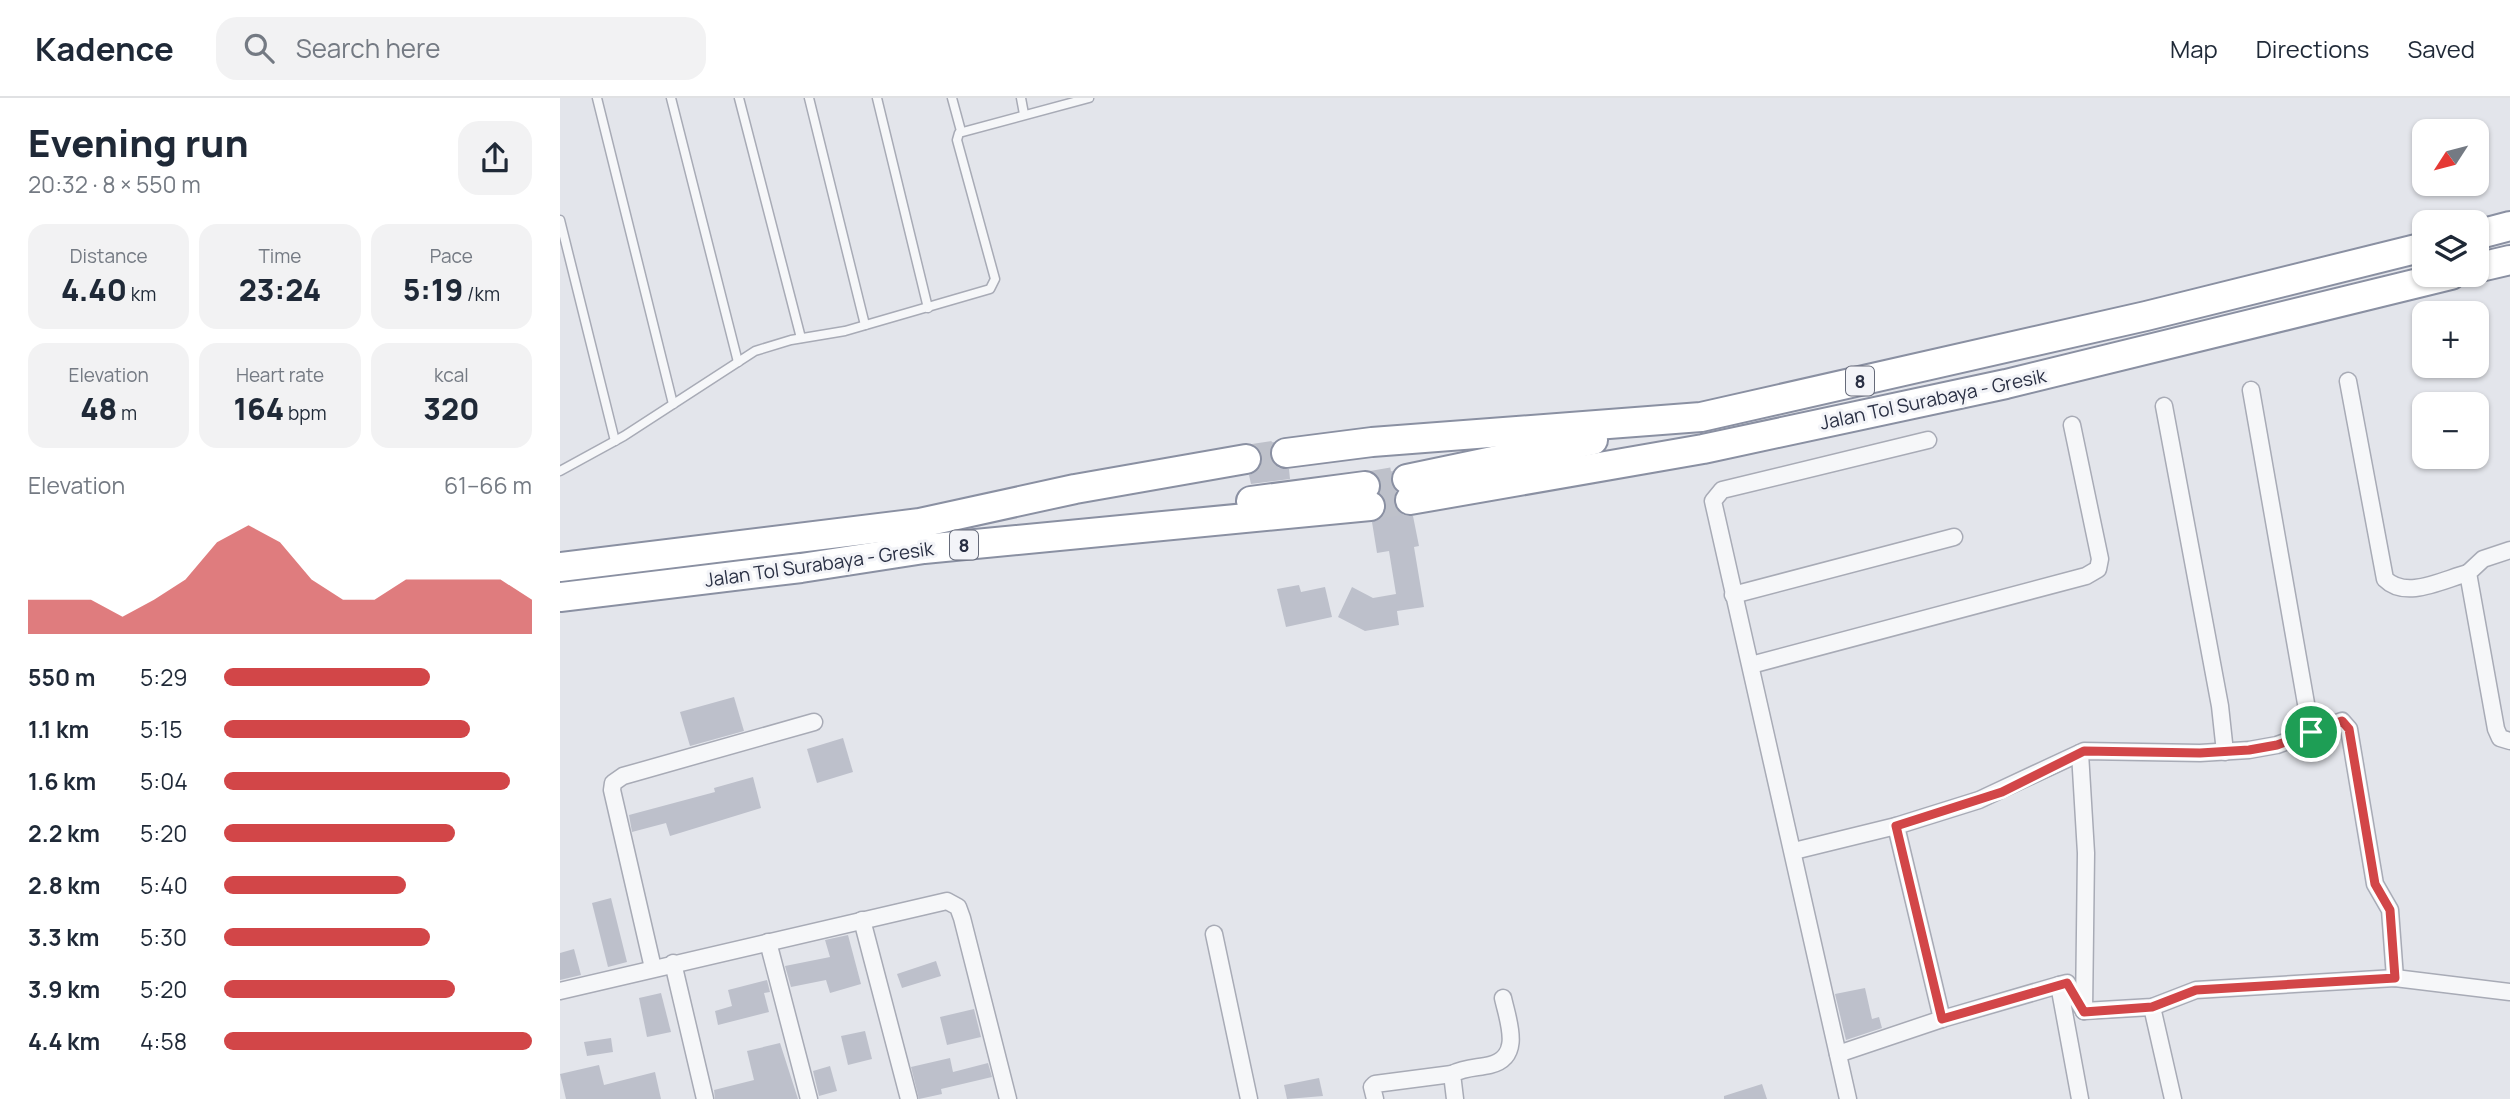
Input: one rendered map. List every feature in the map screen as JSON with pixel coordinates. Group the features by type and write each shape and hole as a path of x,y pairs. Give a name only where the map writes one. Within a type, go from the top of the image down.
{"highway":[{"path":"2489,231 2510,226"},
{"name":"Jalan Tol Surabaya - Gresik","path":"2412,250 2146,316 1701,417 1408,489 1703,449 1993,387 2412,285"},
{"path":"2489,265 2510,260"},
{"name":"Jalan Tol Surabaya - Gresik","path":"1286,453 1372,442 1701,417"},
{"name":"Jalan Tol Surabaya - Gresik","path":"560,567 920,523 1075,489 1246,459"},
{"name":"Jalan Tol Surabaya - Gresik","path":"560,597 801,568 924,549 1368,496 1253,501 1000,524 920,523"}],"street":[{"path":"2348,381 2385,579 2393,587 2404,590 2468,573 2483,559 2510,550"},
{"path":"2251,390 2311,732"},
{"path":"2164,405 2218,693 2225,752"},
{"path":"1751,665 2086,576 2098,569 2100,559 2072,425"},
{"path":"1848,1099 1713,501 1716,494 1722,490 1928,440"},
{"path":"1733,595 1954,537"},
{"path":"2468,573 2496,729 2500,738 2510,741"},
{"path":"1794,851 1896,826 2002,792 2080,753 2225,752 2277,745 2342,721 2348,726 2375,884 2390,910 2395,978"},
{"path":"653,968 612,790 613,783 623,776 814,722"},
{"path":"2080,753 2086,853 2084,1012"},
{"path":"1896,826 1942,1019"},
{"path":"560,991 947,901 958,907 1008,1099"},
{"path":"862,920 909,1099"},
{"path":"1214,934 1249,1099"},
{"path":"768,942 809,1099"},
{"path":"673,963 705,1099"},
{"path":"2084,1012 2152,1007 2196,990 2395,978 2510,992"},
{"path":"1838,1054 1942,1019 2067,983 2084,1012"},
{"path":"2059,985 2080,1099"},
{"path":"1375,1099 1372,1087 1384,1082 1452,1074 1501,1062 1512,1040 1503,998"},
{"path":"2152,1007 2174,1099"},
{"path":"1452,1074 1455,1099"}],"lane":[{"path":"597,98 673,404"},
{"path":"671,98 738,362"},
{"path":"739,98 801,338"},
{"path":"809,98 865,326"},
{"path":"877,98 928,308"},
{"path":"560,471 615,441 755,351 801,338 865,326 986,292 994,284 957,140 961,131 952,98"},
{"path":"1021,98 1024,114"},
{"path":"961,131 1089,98"},
{"path":"560,220 615,441"}],"building":[{"path":"1274,442 1270,454 1272,462 1279,468 1289,469 1290,479 1251,484 1249,475 1257,471 1262,457 1254,445"},
{"path":"1393,471 1391,482 1396,491 1394,504 1404,515 1413,516 1419,546 1414,547 1424,607 1397,611 1399,625 1365,631 1338,617 1352,587 1373,598 1396,594 1389,551 1377,553 1372,522 1385,513 1387,505 1380,493 1381,483 1376,474"},
{"path":"1299,585 1301,592 1325,587 1332,617 1286,627 1277,589"},
{"path":"734,697 744,731 690,746 680,712"},
{"path":"843,738 853,772 817,783 807,749"},
{"path":"753,777 761,808 670,836 666,823 632,832 629,815 715,792 714,788"},
{"path":"611,898 627,962 608,967 592,903"},
{"path":"848,935 861,984 830,993 826,980 791,987 785,966 830,957 825,940"},
{"path":"574,949 581,975 560,980 560,953"},
{"path":"936,961 941,976 902,988 897,974"},
{"path":"767,980 770,992 764,993 769,1012 718,1025 715,1011 732,1006 728,990"},
{"path":"1865,988 1872,1019 1879,1017 1882,1028 1846,1040 1835,994"},
{"path":"661,993 671,1032 647,1037 639,998"},
{"path":"974,1009 981,1037 947,1045 940,1017"},
{"path":"865,1031 872,1059 848,1065 841,1036"},
{"path":"611,1038 613,1052 587,1056 584,1042"},
{"path":"780,1043 798,1099 715,1099 714,1090 754,1080 747,1051"},
{"path":"950,1058 953,1072 988,1063 992,1077 941,1089 942,1094 919,1099 911,1067"},
{"path":"599,1065 604,1085 655,1072 661,1099 566,1099 560,1074"},
{"path":"830,1066 837,1091 819,1096 813,1071"},
{"path":"1319,1078 1323,1096 1287,1099 1284,1085"},
{"path":"1762,1084 1767,1099 1724,1099 1724,1096"}],"tunnel":[{"path":"1246,459 1286,453"},
{"path":"1365,486 1407,479"},
{"path":"1370,506 1410,500"}],"route":[{"path":"2342,721 2348,726 2375,884 2385,897 2390,910 2394,933 2395,978 2196,990 2152,1007 2084,1012 2067,983 1942,1019 1896,826 2002,792 2084,751 2200,753 2249,750 2277,745 2311,732 2342,721"}]}
